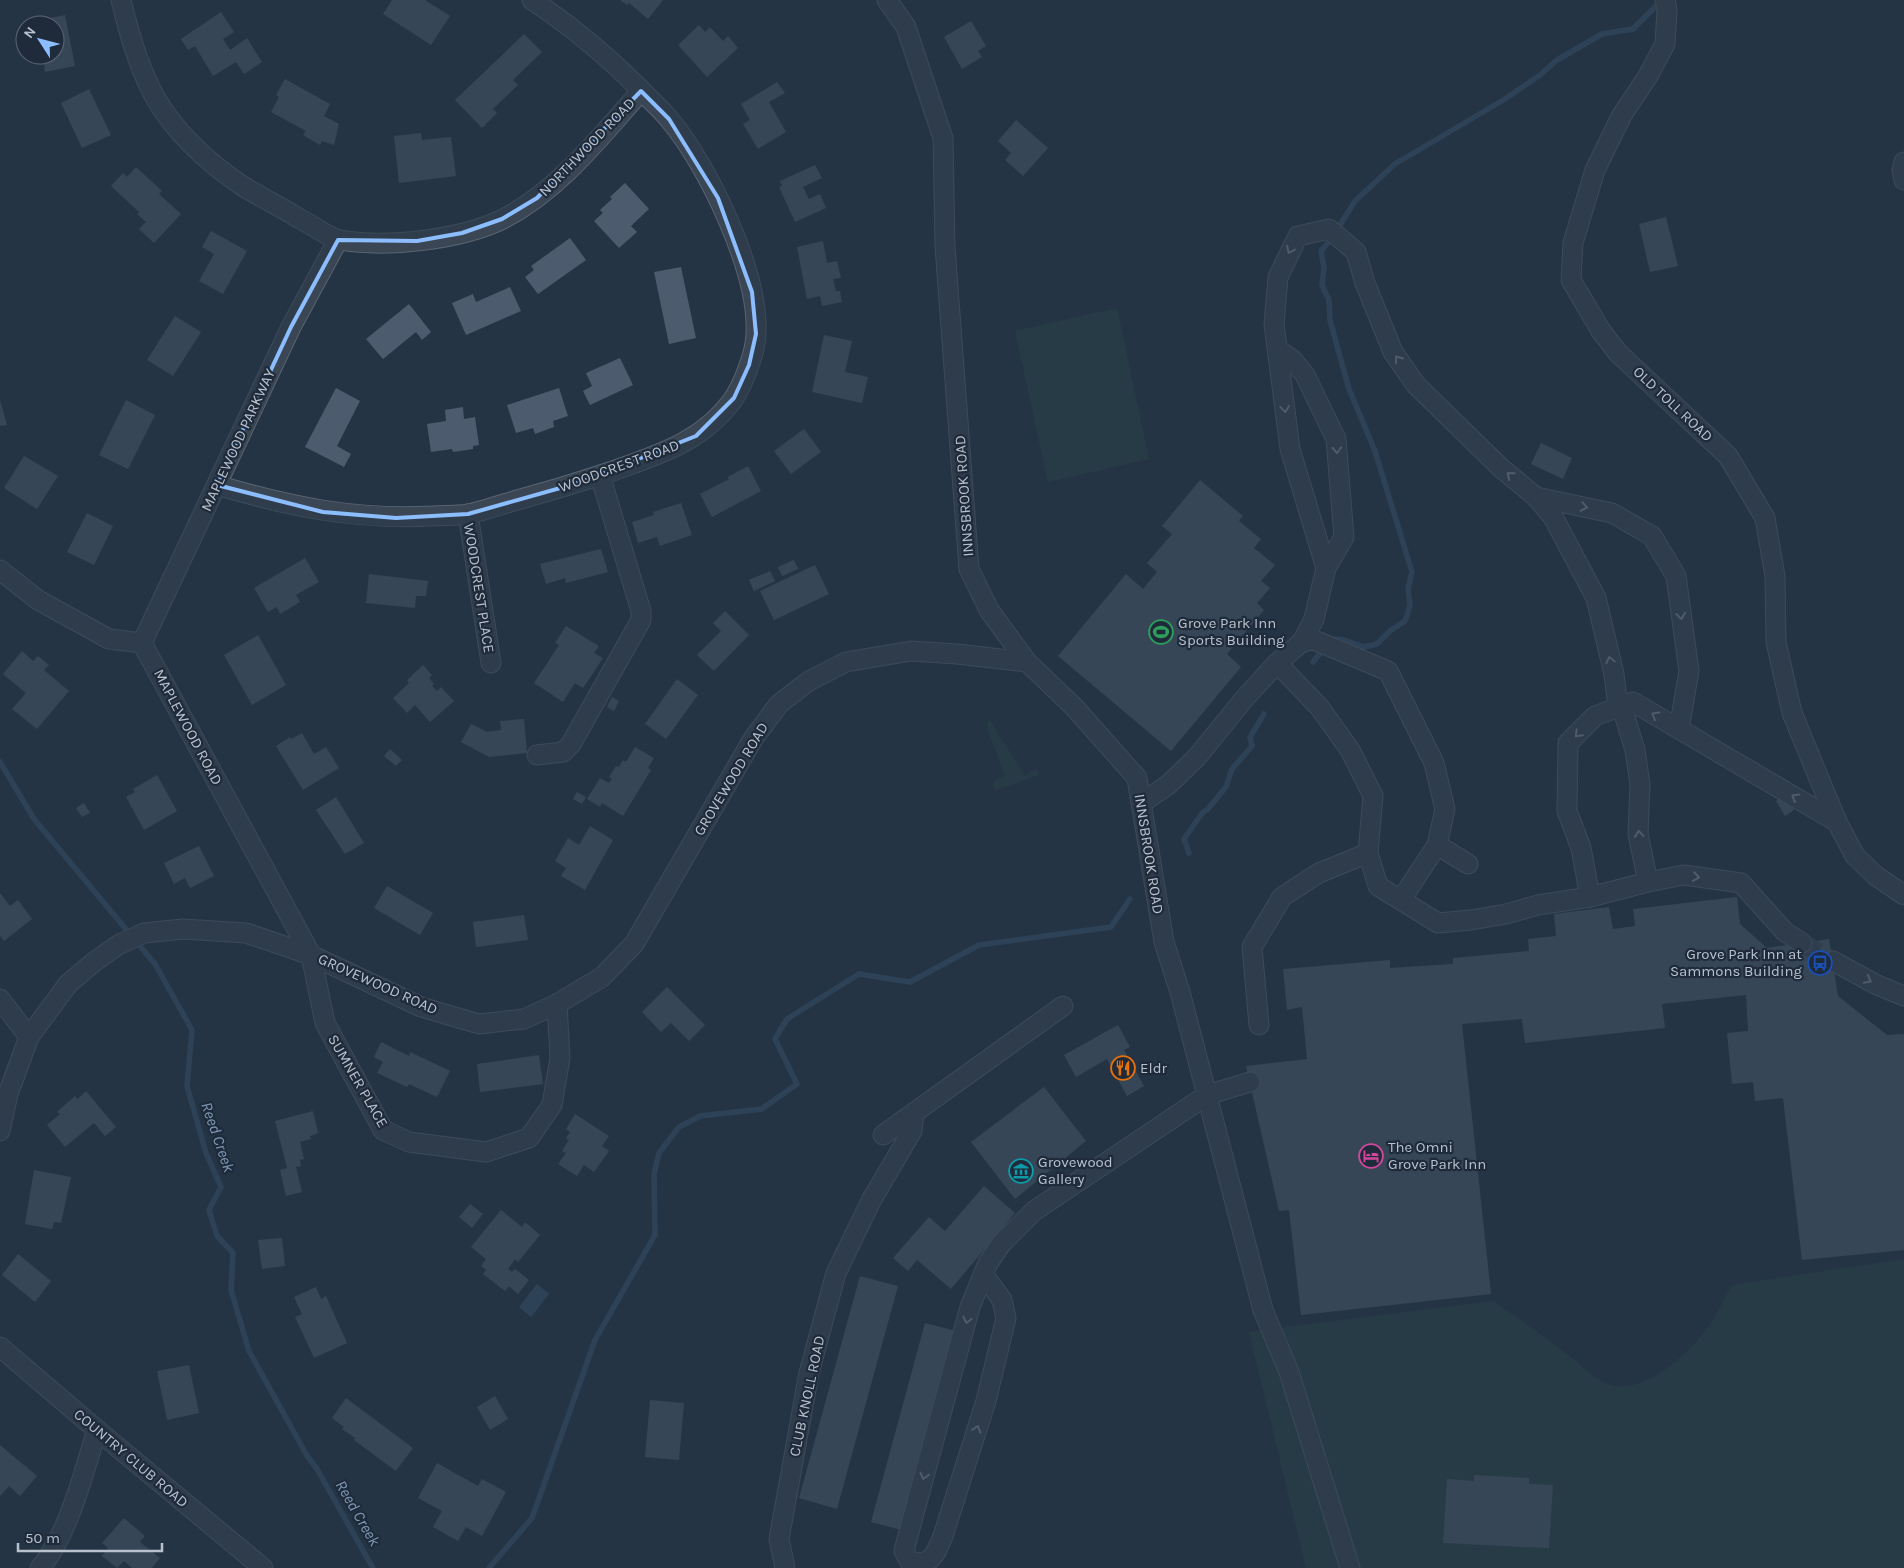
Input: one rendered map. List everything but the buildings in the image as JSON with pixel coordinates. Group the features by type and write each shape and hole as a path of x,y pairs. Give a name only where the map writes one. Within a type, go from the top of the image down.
{"street":[{"name":"NORTHWOOD ROAD","path":"121,0 127,27 140,67 157,100 180,132 206,158 241,185 338,240 375,243 417,241 462,233 502,219 537,198 586,152 641,91"},
{"name":"WOODCREST ROAD","path":"217,485 269,501 324,512 396,518 468,514 600,475 653,456 696,436 717,419 734,398 749,365 756,334 752,292 739,247 718,198 694,154 669,119 604,54 558,17 532,0"},
{"name":"INNSBROOK ROAD","path":"887,0 906,27 943,138 944,247 969,570 989,610 1027,662 1074,707 1137,778 1164,942 1180,992 1263,1310 1290,1372 1350,1568"},
{"name":"OLD TOLL ROAD","path":"1666,5 1665,44 1648,76 1622,115 1595,170 1573,243 1571,280 1601,331 1618,353 1728,456 1765,518 1775,576 1776,642 1792,713 1837,822 1855,856 1876,876 1904,894"},
{"path":"1904,162 1902,170 1904,180"},
{"path":"1326,568 1290,448 1274,324 1278,277 1298,236 1336,234 1356,252 1365,283 1393,352 1416,385 1501,468 1536,497 1553,517 1596,598 1614,674 1618,708 1624,714 1635,750 1640,784 1638,834 1648,882"},
{"name":"MAPLEWOOD PARKWAY","path":"142,643 291,327 338,240"},
{"path":"1141,803 1168,785 1197,757 1277,663 1308,641 1326,568 1344,537 1336,439 1305,375 1292,359 1278,350"},
{"path":"537,755 564,752 571,744 641,620 641,611 600,475"},
{"path":"1536,497 1612,513 1652,536 1676,576 1689,671 1678,729"},
{"name":"WOODCREST PLACE","path":"468,514 491,663"},
{"path":"0,570 38,600 110,639 142,643"},
{"path":"1308,641 1336,649 1388,671 1434,763 1445,809 1437,845 1401,900"},
{"name":"MAPLEWOOD ROAD","path":"142,643 312,955"},
{"name":"GROVEWOOD ROAD","path":"0,1131 8,1094 29,1037 68,984 118,944 144,933 183,929 246,933 312,955 422,1008 479,1024 524,1019 557,1004 602,977 634,944 753,739 780,704 810,682 846,662 911,651 1027,662"},
{"path":"1277,663 1320,708 1350,750 1373,796 1368,854 1378,886 1438,923 1471,920 1590,897 1684,875 1740,883 1785,932 1802,943"},
{"path":"1590,897 1581,848 1567,811 1568,743 1596,716 1633,702 1837,822"},
{"path":"1437,845 1468,864"},
{"path":"1259,1025 1252,947 1282,897 1319,873 1368,854"},
{"name":"SUMNER PLACE","path":"312,955 325,1023 383,1130 409,1142 486,1152 529,1138 552,1105 560,1058 557,1004"},
{"path":"1833,961 1876,984 1904,996"},
{"path":"0,999 29,1037"},
{"path":"883,1135 1063,1006"},
{"path":"983,1274 1002,1300 1006,1318 986,1401 943,1536 934,1557 921,1564 910,1562 904,1551 970,1307 983,1274 988,1263 1001,1244 1034,1211 1207,1095 1250,1082"},
{"name":"CLUB KNOLL ROAD","path":"785,1568 779,1539 809,1373 836,1273 872,1199 912,1131 914,1113"},
{"name":"COUNTRY CLUB ROAD","path":"0,1347 263,1568"},
{"path":"40,1568 71,1512 97,1430"}],"highlighted area":[{"path":"641,91 669,119 718,198 752,292 756,334 749,365 734,398 696,436 578,483 468,514 396,518 323,512 217,485 291,327 338,240 417,241 462,233 502,219 537,198"}],"green space":[{"path":"1117,308 1149,459 1048,482 1015,331"},
{"path":"988,721 991,722 1025,776 1034,769 1038,771 1038,775 997,790 994,789 995,780 1005,776 987,727"},
{"path":"1904,1259 1904,1568 1306,1568 1249,1332 1493,1301 1596,1377 1607,1384 1620,1387 1633,1385 1660,1373 1695,1344 1707,1329 1732,1285"}],"water":[{"path":"537,1284 549,1294 531,1317 519,1307"}],"waterway":[{"path":"1332,639 1344,640 1364,647 1377,644 1390,631 1405,621 1410,606 1408,588 1412,572 1375,451 1349,389 1330,320 1329,300 1322,285 1324,268 1321,251 1332,238 1355,201 1395,164 1505,99 1540,75 1557,60 1602,34 1633,29 1661,1"},
{"path":"1313,662 1324,648"},
{"path":"1189,853 1184,839 1203,812 1208,809 1226,787 1232,769 1252,746 1250,737 1264,714"},
{"name":"Reed Creek","path":"0,762 34,819 155,964 192,1030 187,1086 206,1153 221,1187 209,1210 217,1236 233,1253 231,1290 249,1351 306,1454 317,1469 373,1568"},
{"path":"489,1568 532,1518 595,1340 655,1235 654,1174 659,1153 679,1127 700,1116 762,1109 797,1084 775,1039 787,1019 859,974 910,982 979,945 1111,927 1130,899"}],"tunnel":[{"path":"1802,943 1833,961"}],"place":[{"name":"Grove Park Inn Sports Building","path":"1161,632"},
{"name":"Grove Park Inn at Sammons Building","path":"1820,963"},
{"name":"Eldr","path":"1123,1068"},
{"name":"The Omni Grove Park Inn","path":"1371,1156"},
{"name":"Grovewood Gallery","path":"1021,1171"}]}
